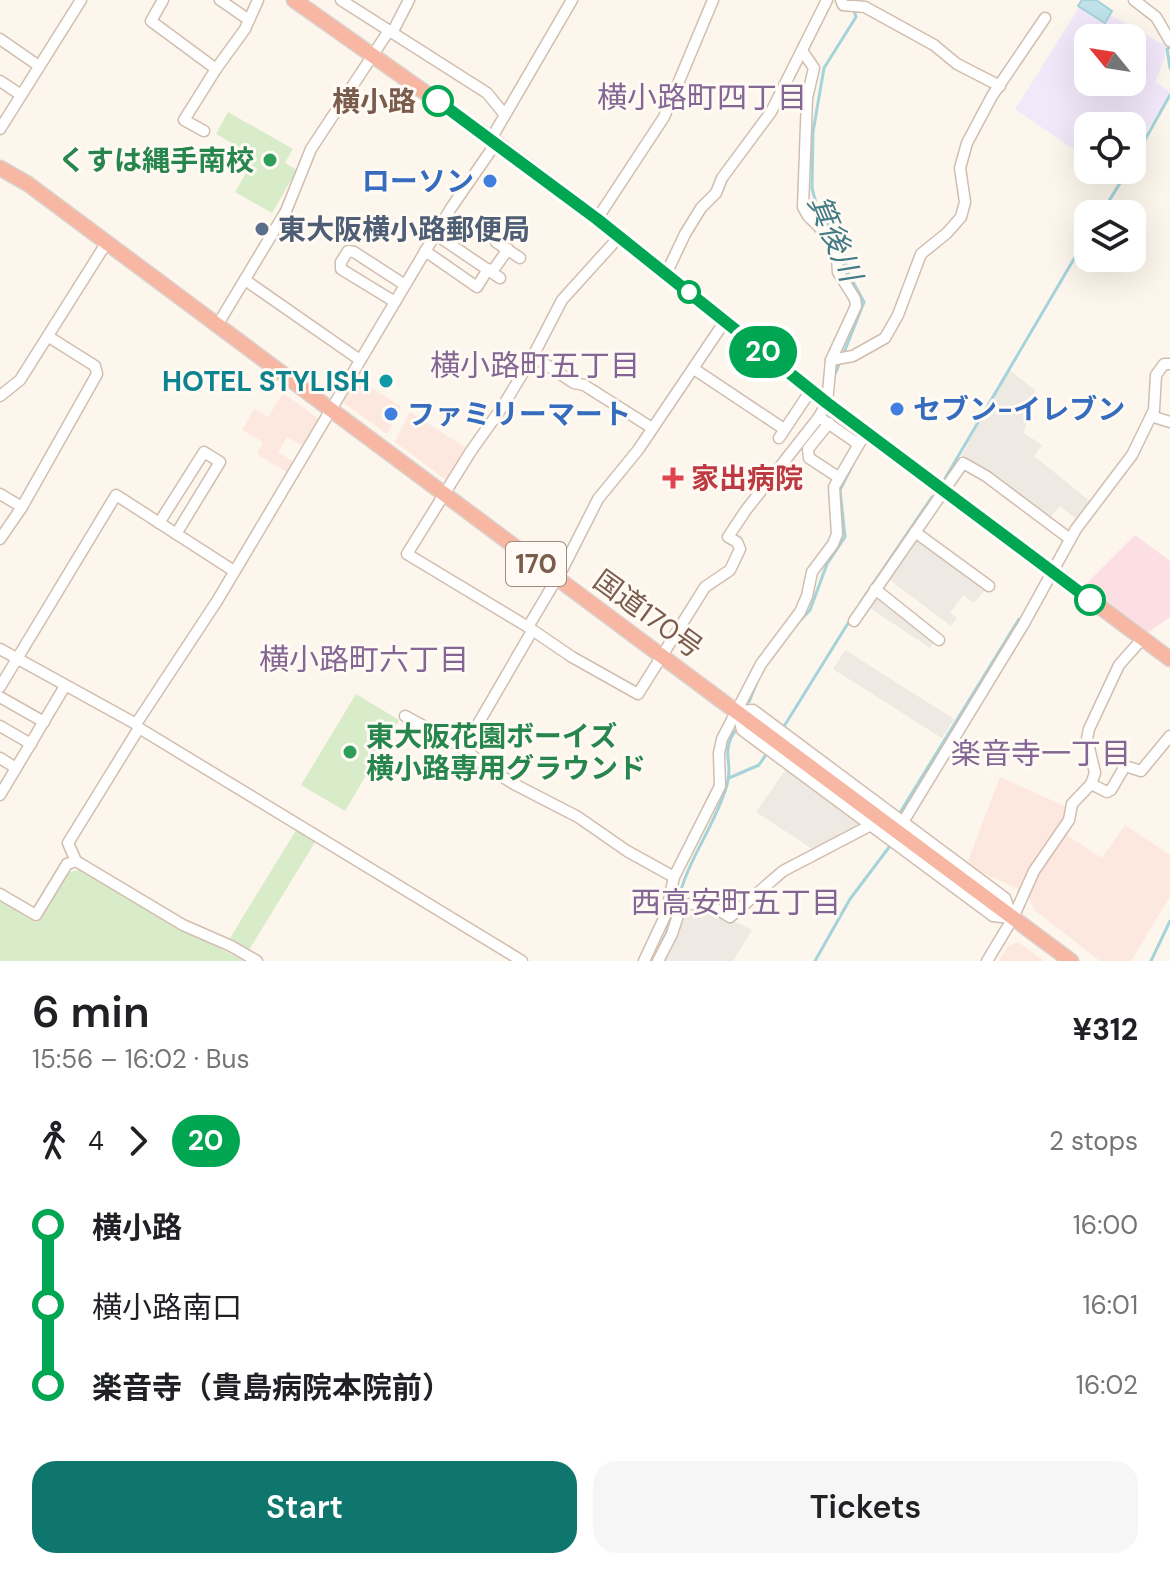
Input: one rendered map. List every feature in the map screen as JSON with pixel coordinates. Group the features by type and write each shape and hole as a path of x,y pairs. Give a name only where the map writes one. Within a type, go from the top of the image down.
{"highway":[{"path":"294,0 494,141 597,219 827,403 862,438 945,491 1170,659"},
{"name":"国道170号","path":"0,168 28,184 218,324 1071,961"}],"street":[{"path":"1,125 81,0"},
{"path":"163,0 151,21 216,69"},
{"path":"220,0 249,20"},
{"path":"204,131 184,120 249,20 258,0"},
{"path":"341,0 487,93 505,115"},
{"path":"218,324 286,211 311,149 409,0"},
{"path":"257,961 183,925 76,861 68,843 494,141 505,115 572,0"},
{"path":"597,219 664,117 713,0"},
{"path":"666,274 701,208 716,193 722,178 771,112 827,0"},
{"path":"841,0 843,5 865,7 877,13 934,45 957,64 1000,86"},
{"path":"1134,0 1156,17 1169,38"},
{"path":"831,360 853,356 885,338 898,315 921,254 961,217 965,202 960,168 967,143 1045,18"},
{"path":"0,39 39,66"},
{"path":"619,237 562,300 503,406 407,554 572,657 638,694 705,587 730,570 740,549 737,542 728,537 827,403 831,360 856,306 838,272 836,244 803,207 807,98 814,68 803,52"},
{"path":"0,81 21,95"},
{"path":"435,234 494,273"},
{"path":"0,396 20,380 107,242"},
{"path":"496,242 520,258"},
{"path":"425,251 477,287 494,273 508,249"},
{"path":"395,302 341,269 341,262 348,251 354,252 405,285"},
{"path":"245,280 360,360"},
{"path":"464,748 598,499 638,450 725,321"},
{"path":"0,539 22,507 97,374 95,366 49,337"},
{"path":"533,356 652,428"},
{"path":"903,822 1023,625 1070,539 1132,455 1151,416 1156,375 1164,364 1170,364"},
{"path":"694,369 781,434 811,390"},
{"path":"1151,416 1170,422"},
{"path":"644,961 666,914 674,877 720,786 719,753 722,739 761,664 800,612 812,572 837,534 834,487 862,438 819,417"},
{"path":"829,423 808,449 809,458 838,477"},
{"path":"159,523 204,452 220,462 176,534"},
{"path":"854,621 963,463 986,476 1070,539"},
{"path":"0,494 22,507"},
{"path":"0,687 116,495 234,571"},
{"path":"915,532 989,586"},
{"path":"875,589 939,640"},
{"path":"987,961 1013,918 1034,871 1069,820 1072,804 1091,784 1095,773 1087,739 1089,729 1119,665 1143,638"},
{"path":"0,649 137,726 522,961"},
{"path":"1,792 65,686"},
{"path":"0,697 44,722"},
{"path":"738,711 753,710 1005,898 1013,918"},
{"path":"738,711 742,730 993,916 1013,918"},
{"path":"405,716 464,748 482,764 514,784 578,817 627,851 674,877"},
{"path":"0,726 31,744"},
{"path":"1091,784 1107,792 1111,790 1125,766 1141,771 1170,736"},
{"path":"0,758 16,768"},
{"path":"658,961 672,934 681,906 694,902 711,905 730,917 783,871 871,825"},
{"path":"0,894 36,915 67,864 76,861"},
{"path":"499,961 506,950"}],"shaded area":[{"path":"1084,0 1127,24 1074,24 1074,96 1146,96 1146,35 1166,46 1155,82 1170,95 1146,132 1146,112 1074,112 1074,149 1015,109"},
{"path":"1008,369 1035,390 1024,433 1042,445 1034,456 1091,502 1079,521 1060,506 1048,520 961,457"},
{"path":"355,376 401,407 387,434 340,400"},
{"path":"283,393 319,419 303,446 287,437 278,452 294,462 288,473 257,454 263,442 242,430 254,409 268,417"},
{"path":"410,412 468,449 449,482 395,442"},
{"path":"916,534 987,588 974,603 963,595 950,613 957,618 951,626 886,577"},
{"path":"1135,535 1170,561 1170,617 1146,634 1082,588"},
{"path":"876,594 935,641 930,648 867,606"},
{"path":"845,650 954,719 942,738 833,669"},
{"path":"786,769 857,822 858,827 814,850 756,812"},
{"path":"1000,777 1067,807 1064,818 1030,869 1020,890 974,869 968,861"},
{"path":"1125,825 1170,855 1170,896 1131,961 1100,961 1033,909 1028,893 1037,874 1065,834 1102,858"},
{"path":"695,903 752,930 733,961 662,961 685,907"},
{"path":"1018,942 1044,961 999,961 1008,946"}],"green space":[{"name":"くすは縄手南校","path":"228,112 293,149 285,163 297,170 272,213 235,192 255,157 216,134"},
{"name":"東大阪花園ボーイズ 横小路専用グラウンド","path":"356,694 399,720 345,811 301,785"},
{"path":"298,827 317,839 249,950 230,938"},
{"path":"82,869 180,928 244,961 0,961 0,901 37,923 67,873"}],"water":[{"path":"1082,0 1096,0 1112,11 1105,23 1078,6"}],"waterway":[{"name":"箕後川","path":"843,355 864,302 847,271 842,242 818,211 812,188 813,132 824,68 856,17 851,0"},
{"path":"1170,47 1167,49 1170,68"},
{"path":"1146,138 1170,95"},
{"path":"1110,200 1119,184"},
{"path":"943,482 1074,259"},
{"name":"箕後川","path":"834,377 840,362"},
{"name":"箕後川","path":"795,626 810,610 827,564 845,537 840,490 855,460"},
{"path":"860,603 932,497"},
{"path":"901,811 1019,619"},
{"path":"783,728 850,620"},
{"name":"箕後川","path":"749,702 757,682"},
{"name":"箕後川","path":"677,906 687,874 727,785 728,746 735,731"},
{"path":"729,778 759,765 767,753"},
{"path":"815,961 850,899 890,846"},
{"path":"1151,961 1170,921"},
{"name":"箕後川","path":"660,947 670,925"}],"bus line":[{"name":"20","path":"438,101 597,219 827,403 1090,600"}],"place":[{"name":"横小路","path":"438,101"},
{"name":"くすは縄手南校","path":"270,160"},
{"name":"ローソン","path":"490,181"},
{"name":"東大阪横小路郵便局","path":"262,229"},
{"name":"HOTEL STYLISH","path":"386,381"},
{"name":"セブン-イレブン","path":"897,409"},
{"name":"ファミリーマート","path":"391,414"},
{"name":"家出病院","path":"673,478"},
{"name":"東大阪花園ボーイズ 横小路専用グラウンド","path":"350,752"}],"district":[{"name":"横小路町四丁目","path":"702,97"},
{"name":"横小路町五丁目","path":"535,365"},
{"name":"横小路町六丁目","path":"364,659"},
{"name":"楽音寺一丁目","path":"1041,753"},
{"name":"西高安町五丁目","path":"736,902"}]}
